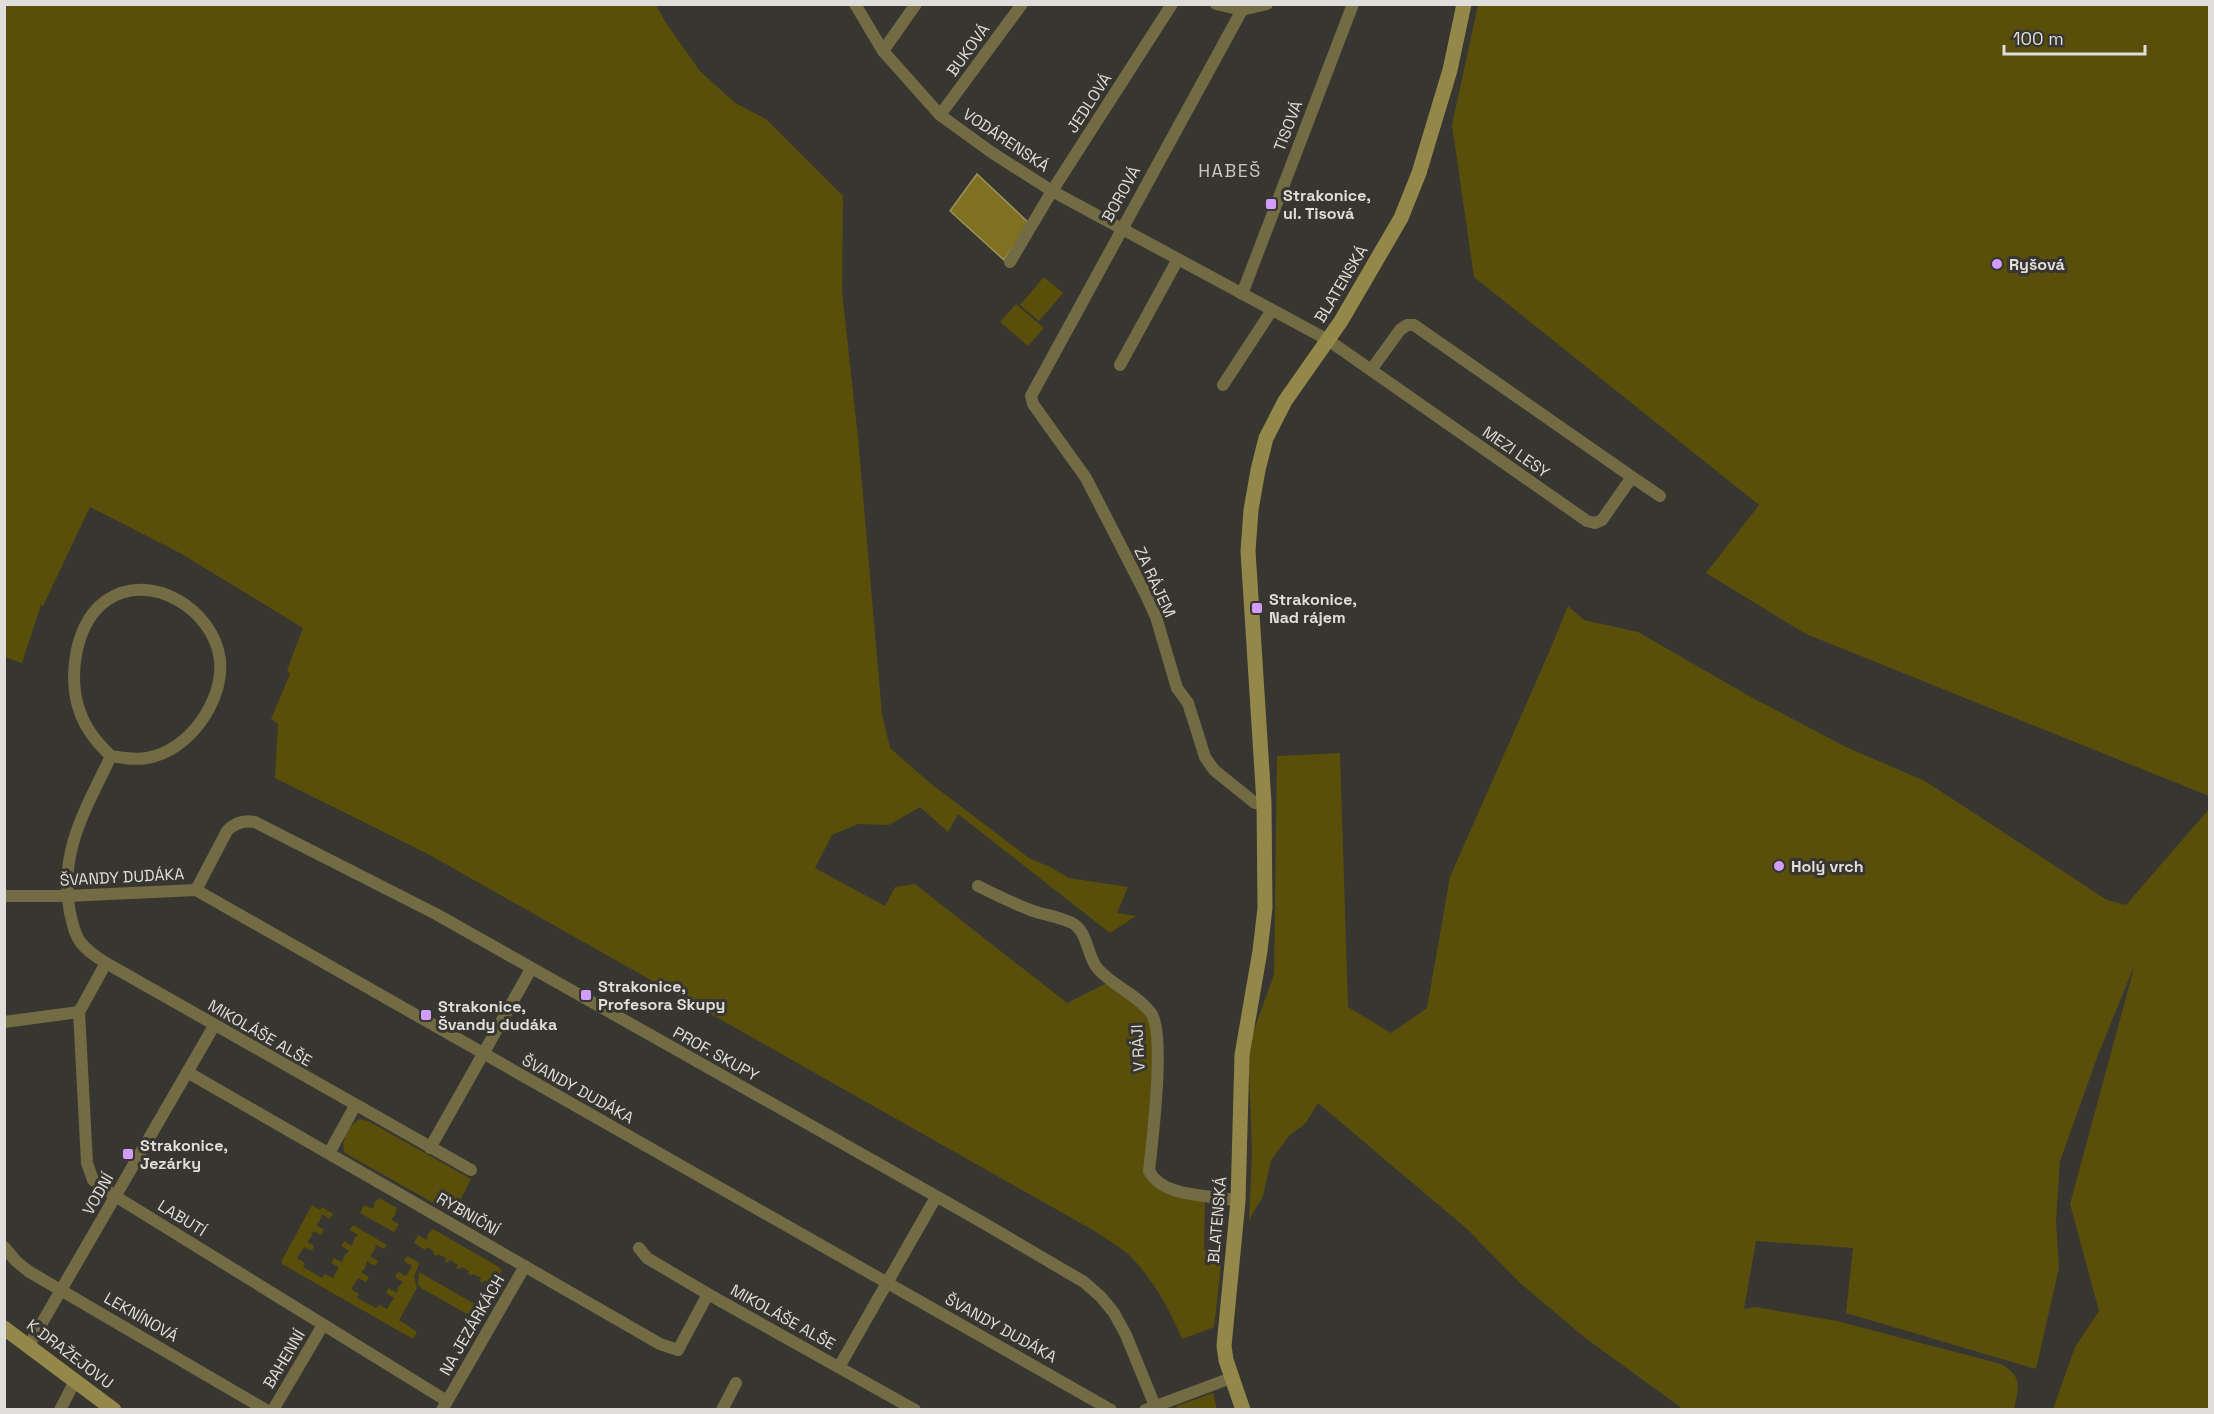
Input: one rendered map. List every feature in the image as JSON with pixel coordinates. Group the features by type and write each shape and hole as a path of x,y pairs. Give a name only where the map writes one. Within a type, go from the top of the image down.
{"street":[{"name":"VODÁRENSKÁ","path":"855,4 883,51 940,115 991,152 1052,191 1328,340"},
{"path":"883,51 916,4"},
{"name":"BUKOVÁ","path":"940,115 1022,4"},
{"name":"JEDLOVÁ","path":"1010,262 1052,191 1172,4"},
{"path":"1216,4 1242,9 1267,4"},
{"name":"TISOVÁ","path":"1242,294 1353,4"},
{"name":"BLATENSKÁ","path":"1243,1410 1226,1360 1224,1340 1238,1201 1242,1055 1265,908 1264,803 1248,551 1251,510 1266,438 1285,401 1341,321 1405,209 1419,173 1446,82 1464,4"},
{"name":"BOROVÁ","path":"1031,396 1242,9"},
{"path":"1120,365 1178,259"},
{"path":"1223,385 1272,310"},
{"path":"1371,370 1400,330 1407,325 1414,325 1660,496"},
{"name":"MEZI LESY","path":"1328,340 1587,521 1595,523 1602,520 1632,477"},
{"name":"ZA RÁJEM","path":"1031,396 1033,404 1086,478 1145,592 1156,617 1177,688 1188,703 1205,757 1214,770 1255,803 1264,803"},
{"path":"137,589 166,594 178,599 198,616 216,645 220,660 215,698 200,723 172,748 148,758 131,759 111,756 88,731 79,711 74,672 82,633 95,612 115,594 137,589"},
{"name":"MIKOLÁŠE ALŠE","path":"111,756 75,832 68,858 67,896 77,938 87,950 214,1026 471,1170"},
{"name":"PROF. SKUPY","path":"196,890 227,831 241,822 255,822 436,914 1083,1282 1101,1297 1114,1313 1126,1335 1150,1408"},
{"name":"V RÁJI","path":"978,886 1032,910 1074,923 1082,934 1096,967 1107,979 1150,1011 1155,1024 1157,1047 1155,1111 1149,1171 1153,1178 1167,1188 1238,1201"},
{"name":"ŠVANDY DUDÁKA","path":"4,896 67,896 196,890 1111,1410"},
{"path":"4,1022 79,1012 106,963"},
{"path":"430,1148 531,969"},
{"name":"LABUTÍ","path":"79,1012 87,1163 93,1180 115,1196 323,1325 444,1405"},
{"name":"VODNÍ","path":"28,1347 214,1026"},
{"name":"RYBNIČNÍ","path":"187,1072 660,1344 678,1350 708,1294"},
{"path":"329,1153 355,1106"},
{"path":"839,1367 936,1197"},
{"name":"LEKNÍNOVÁ","path":"4,1247 28,1271 267,1410"},
{"name":"MIKOLÁŠE ALŠE","path":"639,1248 647,1258 708,1294 915,1410"},
{"name":"NA JEZÁRKÁCH","path":"444,1405 525,1266"},
{"name":"BAHENNÍ","path":"273,1410 323,1325"},
{"name":"K DRAŽEJOVU","path":"4,1328 114,1410"},
{"path":"1150,1408 1232,1378"},
{"path":"60,1410 75,1381"},
{"path":"722,1410 736,1383"}],"shaded area":[{"path":"4,5 656,5 700,71 735,103 766,119 843,196 842,291 858,438 882,714 890,748 930,783 1029,858 1069,878 1128,887 1117,913 1136,916 1110,933 958,814 948,832 920,807 889,825 858,824 832,835 815,868 885,906 895,887 915,884 1067,1003 1107,983 1154,1015 1149,1173 1205,1201 1204,1249 1216,1250 1222,1256 1214,1327 1182,1339 1166,1305 1146,1274 1129,1255 1098,1233 428,854 275,778 278,724 271,719 290,674 287,670 303,628 180,553 90,507 43,606 41,605 22,663 5,657"},
{"path":"1478,5 2209,5 2209,796 1806,634 1706,573 1759,505 1474,277 1452,125"},
{"path":"977,174 1029,223 1004,260 950,211"},
{"path":"1044,277 1063,293 1039,321 1020,305"},
{"path":"1016,304 1044,328 1028,346 1000,322"},
{"path":"1568,606 1584,620 1638,632 1751,697 1846,747 1925,781 2107,900 2126,905 2209,809 2209,1409 2053,1409 2075,1347 2099,1311 2070,1204 2135,964 2098,1055 2060,1161 2056,1221 2059,1268 2036,1369 1846,1313 1853,1248 1756,1241 1744,1309 1755,1307 1837,1321 2001,1364 2013,1373 2018,1383 2014,1409 1683,1409 1584,1337 1519,1282 1467,1229 1318,1103 1306,1123 1289,1136 1271,1160 1263,1196 1249,1220 1252,1153 1248,1046 1274,975 1277,756 1340,753 1348,1007 1391,1033 1427,1008 1450,877"},
{"path":"360,1119 368,1121 471,1179 453,1214 345,1153 343,1144 346,1134"},
{"path":"379,1198 397,1208 391,1220 399,1224 394,1232 360,1213 364,1205 373,1209 374,1203"},
{"path":"312,1205 320,1210 322,1207 333,1214 330,1219 322,1214 316,1225 324,1230 321,1235 313,1231 307,1242 314,1246 312,1251 304,1247 297,1258 305,1263 303,1267 322,1278 325,1274 333,1278 339,1267 331,1263 334,1258 342,1262 349,1251 341,1246 344,1241 352,1246 358,1235 350,1230 353,1225 387,1245 384,1249 376,1245 370,1256 378,1261 375,1266 367,1261 361,1272 369,1277 366,1282 358,1278 351,1289 359,1294 357,1298 376,1308 379,1305 387,1309 394,1298 386,1293 388,1288 397,1293 398,1287 403,1282 395,1277 398,1272 406,1276 412,1266 404,1261 407,1256 420,1263 414,1276 417,1288 399,1320 417,1332 413,1339 282,1264 282,1260"},
{"path":"433,1229 499,1267 502,1271 477,1318 421,1288 418,1284 419,1272 480,1307 493,1285 485,1280 483,1283 480,1281 481,1278 468,1274 469,1271 462,1267 456,1268 458,1265 450,1260 448,1263 445,1261 446,1258 438,1254 437,1256 427,1247 425,1250 414,1243 418,1235 427,1240 428,1234"},
{"path":"1213,1393 1217,1409 1176,1409 1177,1406"}],"place":[{"name":"Strakonice, ul. Tisová","path":"1271,204"},
{"name":"Ryšová","path":"1997,264"},
{"name":"Strakonice, Nad rájem","path":"1257,608"},
{"name":"Holý vrch","path":"1779,866"},
{"name":"Strakonice, Profesora Skupy","path":"586,995"},
{"name":"Strakonice, Švandy dudáka","path":"426,1015"},
{"name":"Strakonice, Jezárky","path":"128,1154"}],"district":[{"name":"HABEŠ","path":"1230,170"}]}
